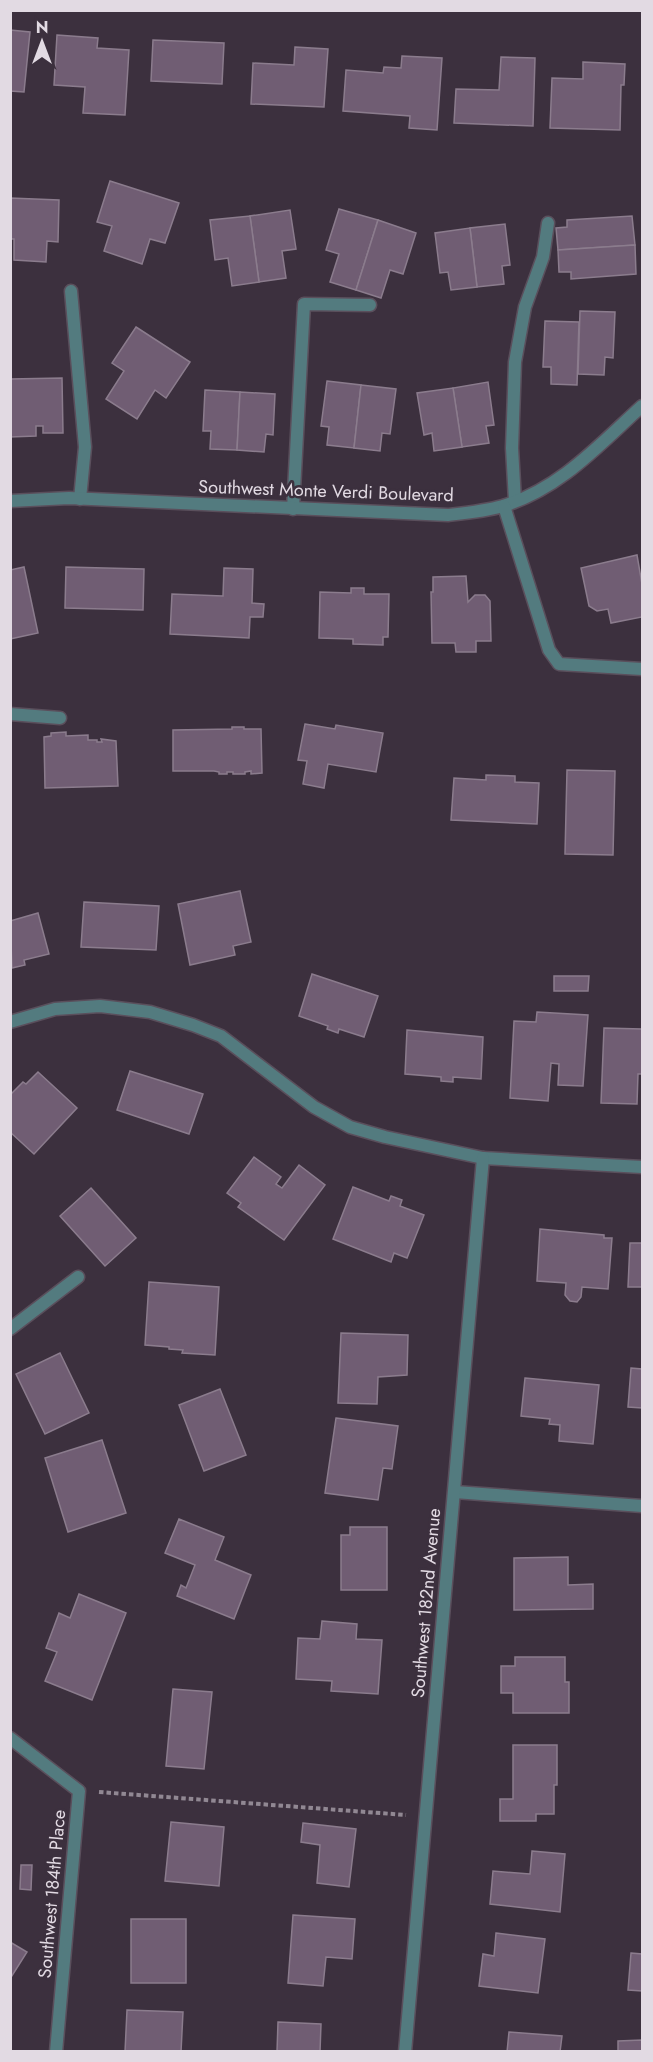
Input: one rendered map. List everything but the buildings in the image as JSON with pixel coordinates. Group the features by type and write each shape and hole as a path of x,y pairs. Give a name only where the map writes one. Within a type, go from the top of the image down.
{"street":[{"path":"548,224 543,257 525,307 515,362 509,503 549,650 559,664 642,669"},
{"path":"71,291 85,447 80,499"},
{"path":"293,509 304,304 370,305"},
{"name":"Southwest Monte Verdi Boulevard","path":"10,501 80,499 448,515 509,503 536,492 573,469 642,406"},
{"path":"10,714 60,718"},
{"path":"10,1022 55,1009 100,1006 150,1012 221,1036 314,1107 350,1127 483,1158 642,1167"},
{"name":"Southwest 182nd Avenue","path":"405,2052 483,1158"},
{"path":"10,1329 78,1277"},
{"path":"455,1492 642,1506"},
{"name":"Southwest 184th Place","path":"10,1738 79,1791 56,2052"}],"path":[{"path":"79,1791 424,1816"}]}
